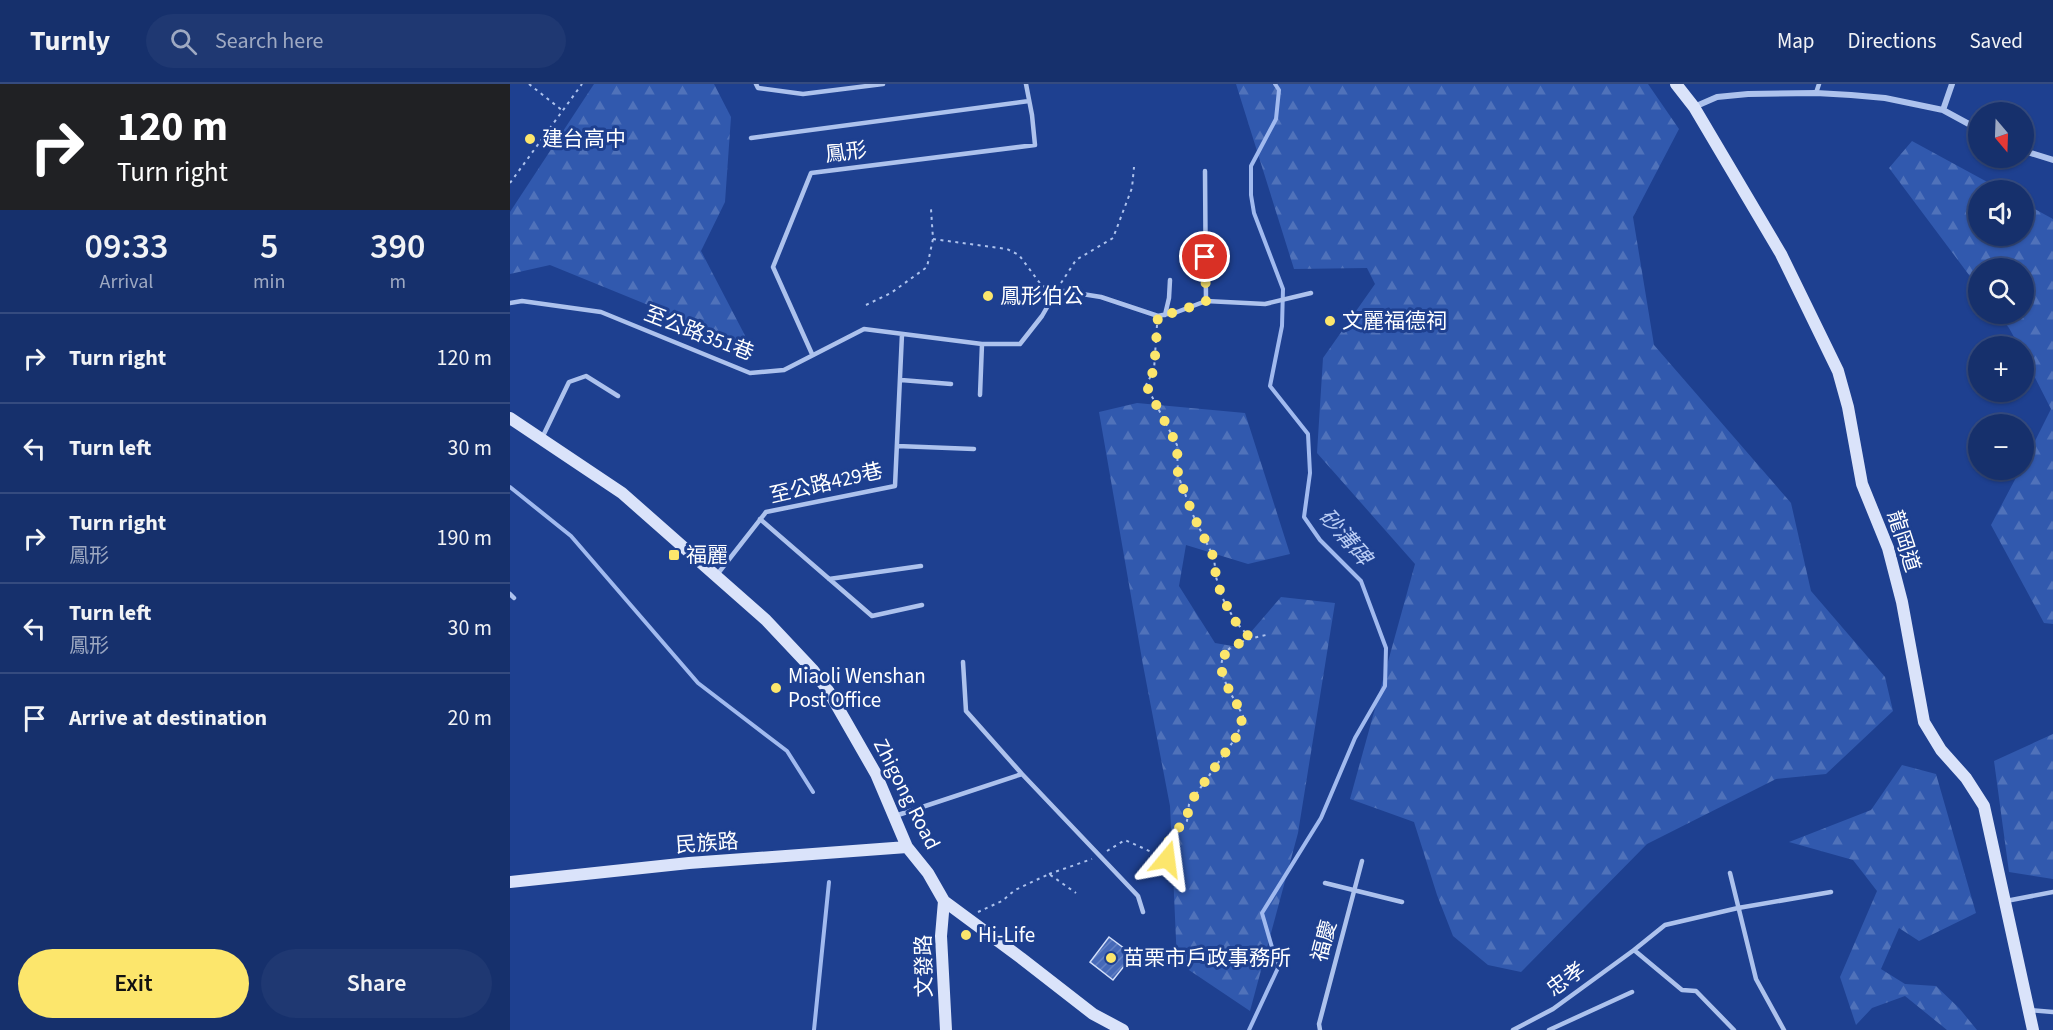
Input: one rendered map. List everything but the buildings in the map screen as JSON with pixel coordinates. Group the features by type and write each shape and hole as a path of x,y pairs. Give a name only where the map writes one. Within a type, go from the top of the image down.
{"street":[{"name":"龍岡道","path":"1676,84 1694,107 1781,254 1838,371 1848,406 1862,484 1888,548 1896,580 1924,722 1941,750 1965,778 1984,806 2030,1010 2032,1030"},
{"path":"1943,110 1952,84"},
{"path":"1694,107 1717,97 1816,93 1885,98 1943,110 1968,124"},
{"path":"2034,154 2053,160"},
{"name":"Zhigong Road","path":"510,418 622,493 766,620 813,670 829,692 876,774 908,847 928,873 944,901 1093,1014 1123,1030"},
{"name":"民族路","path":"510,882 688,863 908,847"},
{"name":"文發路","path":"944,901 941,936 946,1030"}],"lane":[{"path":"756,84 758,88 803,94 883,84"},
{"name":"鳳形","path":"812,354 773,267 811,173 1035,145 1026,84"},
{"path":"1816,93 1819,84"},
{"name":"鳳形","path":"751,138 1029,101"},
{"path":"1205,171 1206,301"},
{"path":"1165,315 1170,280"},
{"path":"1057,290 1101,297 1158,316 1206,301 1265,304 1311,293"},
{"name":"至公路351巷","path":"510,303 522,300 601,312 750,373 784,370 864,329 982,344 1020,344 1042,316 1057,290"},
{"name":"至公路429巷","path":"716,576 766,512 895,486 903,334"},
{"path":"980,395 982,344"},
{"path":"542,438 569,382 586,376 618,396"},
{"path":"901,380 951,384"},
{"path":"897,446 974,449"},
{"path":"760,519 872,616 922,605"},
{"path":"829,579 921,566"},
{"path":"963,662 966,711 1022,774 1138,896 1143,912"},
{"path":"895,816 1022,774"},
{"name":"福慶","path":"1320,1030 1319,1024 1362,861"},
{"path":"1730,873 1756,979 1784,1030"},
{"path":"1325,883 1402,902"},
{"name":"忠孝","path":"1513,1030 1553,1009 1665,925 1738,908 1831,892"},
{"path":"2004,901 2053,892"},
{"path":"1634,950 1682,990 1696,991 1734,1030"},
{"path":"1549,1030 1632,992"},
{"path":"2030,1010 2053,1012"}],"path":[{"path":"529,84 563,111"},
{"path":"510,183 582,84"},
{"path":"933,239 1007,249 1019,255 1042,286 1057,290 1076,260 1113,238 1132,188 1134,167"},
{"path":"866,305 891,293 927,267 933,239 931,209"},
{"path":"1158,316 1154,370 1146,385 1177,445 1178,475 1193,515 1214,558 1216,577 1222,597 1235,621 1251,639"},
{"path":"969,919 1002,901 1015,890 1049,874 1100,856 1125,840 1167,859 1169,837 1187,820 1189,804 1237,736 1243,716 1220,670 1223,656 1236,644 1266,635"},
{"path":"1049,874 1076,893"}],"green space":[{"path":"594,84 714,84 731,117 725,202 701,251 751,347 550,265 510,274 510,212"},
{"path":"1236,84 1648,84 1679,129 1633,217 1654,345 1791,503 1811,591 1885,677 1893,711 1826,774 1776,779 1647,844 1521,972 1488,965 1453,936 1437,895 1414,822 1350,799 1415,564 1317,453 1323,358 1375,284 1367,268 1294,269"},
{"path":"1912,141 1984,180 1968,180 1968,246 2034,246 2034,209 2053,219 2053,624 2044,623 1991,525 2015,480 2034,480 2034,443 2051,409 2034,376 2034,336 2013,336 2006,324 2034,324 2034,258 1968,258 1968,274 1889,168"},
{"path":"1137,403 1245,413 1290,554 1248,564 1186,545 1179,586 1215,643 1238,647 1281,597 1335,603 1298,833 1250,1011 1177,962 1170,806 1099,412"},
{"path":"2053,734 2053,879 2009,872 1994,761"},
{"path":"1902,765 1936,774 1976,913 1919,941 1899,928 1881,969 1905,984 1936,986 1959,1008 1977,1030 1947,1030 1905,996 1872,1008 1856,1025 1840,977 1877,891 1853,860 1789,842 1871,810"}],"waterway":[{"name":"砂溝碑","path":"1249,1030 1278,968 1262,913 1321,818 1355,738 1385,686 1386,648 1361,581 1320,540 1304,517 1310,473 1308,434 1270,386 1282,326 1283,289 1254,213 1251,195 1251,166 1276,119 1279,90 1275,84"},
{"path":"510,487 571,536 698,683 787,751 813,792"},
{"path":"814,1030 829,882"}],"place":[{"name":"建台高中","path":"530,139"},
{"name":"鳳形伯公","path":"988,296"},
{"name":"文麗福德祠","path":"1330,321"},
{"name":"福麗","path":"674,555"},
{"name":"Miaoli Wenshan Post Office","path":"776,688"},
{"name":"Hi-Life","path":"966,935"},
{"name":"苗栗市戶政事務所","path":"1111,958"}],"route":[{"path":"1167,859 1169,837 1187,820 1189,804 1237,736 1243,716 1220,670 1223,656 1236,644 1251,639 1235,621 1222,597 1216,577 1214,558 1193,515 1178,475 1177,445 1146,385 1154,370 1158,316 1177,312 1206,301 1205,257"}]}
